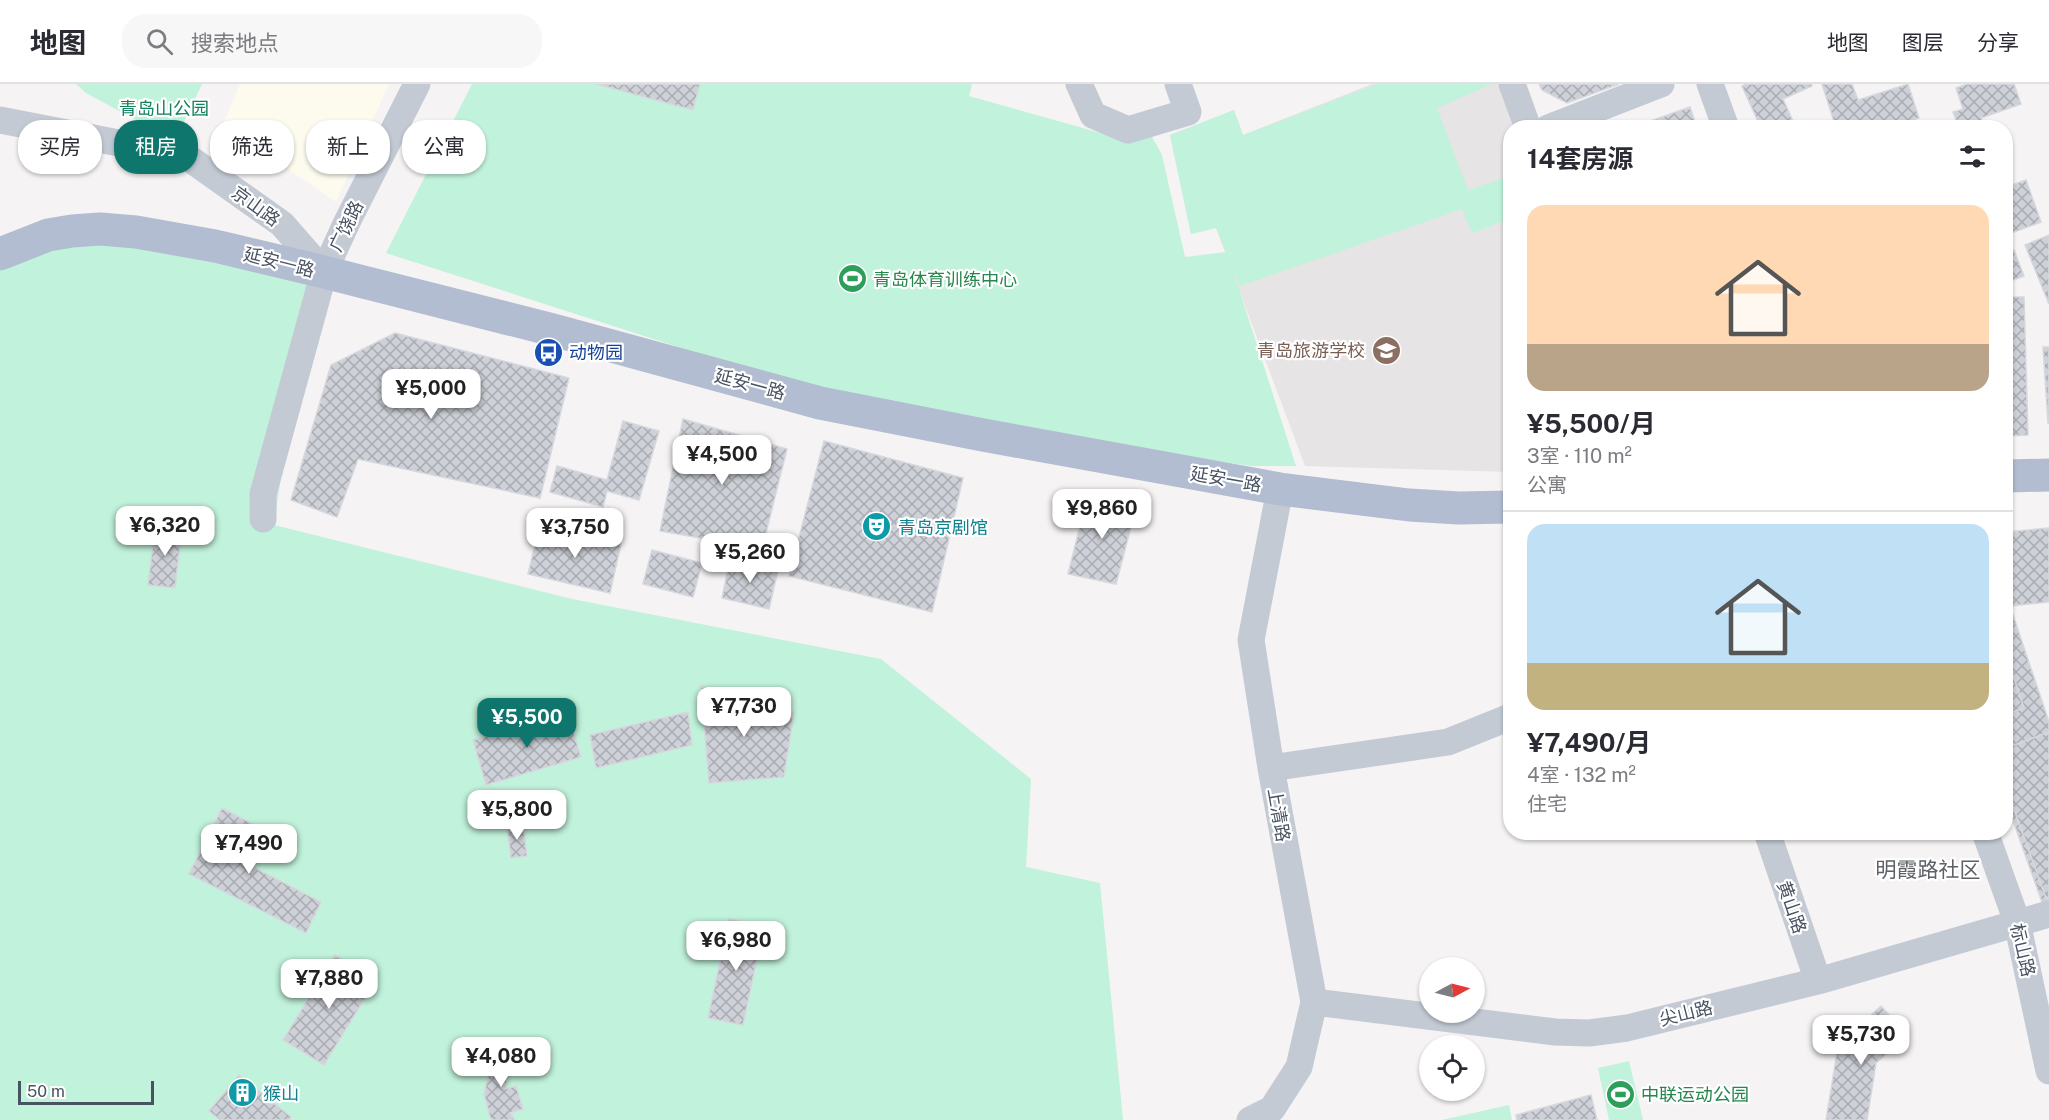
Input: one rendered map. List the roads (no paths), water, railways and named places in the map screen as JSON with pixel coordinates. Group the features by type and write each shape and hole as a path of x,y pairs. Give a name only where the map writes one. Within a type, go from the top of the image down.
{"main road":[{"name":"延安一路","path":"0,254 48,235 72,231 100,229 136,232 215,246 324,272 553,330 820,403 1280,489 1409,505 1503,507"},
{"path":"2013,476 2049,475"}],"street":[{"name":"广饶路","path":"263,519 263,494 324,272 417,84"},
{"path":"1079,84 1093,115 1128,130 1188,112 1178,84"},
{"path":"1512,84 1525,120"},
{"path":"1569,120 1661,84"},
{"path":"1710,84 1723,120"},
{"name":"京山路","path":"0,120 186,156 282,224 324,272"},
{"name":"上清路","path":"1250,1120 1272,1109 1299,1067 1314,1002 1271,768 1251,640 1280,489"},
{"path":"1271,768 1448,742 1503,720"},
{"name":"黄山路","path":"1770,840 1818,981"},
{"name":"标山路","path":"1988,840 2017,922 2049,1071"},
{"name":"尖山路","path":"1314,1002 1555,1032 1589,1034 1627,1028 1818,981 2049,914"}],"place":[{"name":"青岛体育训练中心","path":"852,279"},
{"name":"青岛旅游学校","path":"1386,350"},
{"name":"动物园","path":"548,352"},
{"name":"青岛京剧馆","path":"877,527"},
{"name":"猴山","path":"242,1093"},
{"name":"中联运动公园","path":"1620,1094"}],"district":[{"name":"明霞路社区","path":"1928,869"}],"park label":[{"name":"青岛山公园","path":"164,108"}]}
